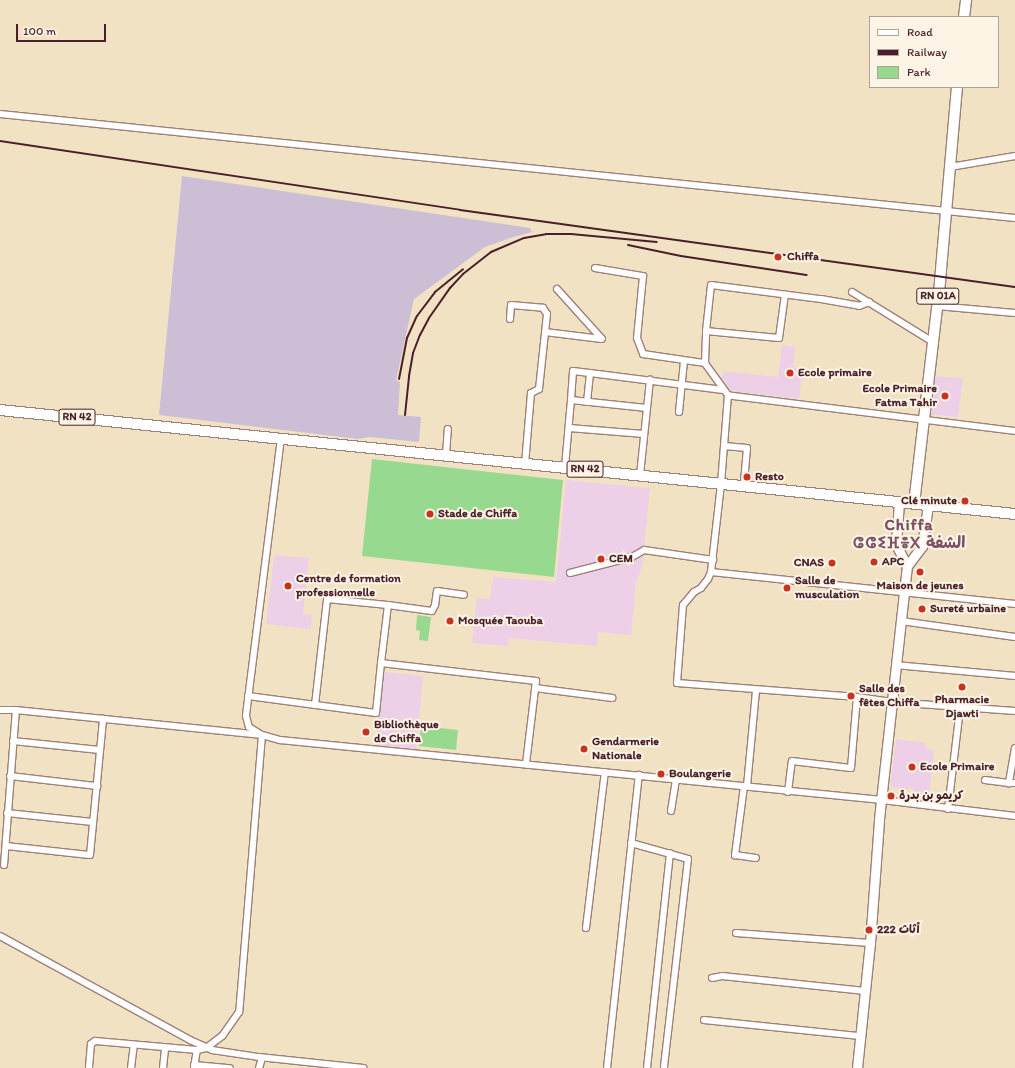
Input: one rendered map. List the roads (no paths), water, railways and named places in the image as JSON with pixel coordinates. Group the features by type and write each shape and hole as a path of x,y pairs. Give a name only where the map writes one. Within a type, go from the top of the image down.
{"main road":[{"path":"964,16 966,0"},
{"name":"RN 01A","path":"914,504 937,306 957,88"},
{"name":"RN 42","path":"0,410 1015,514"},
{"path":"899,502 896,544 907,566"},
{"path":"857,1068 870,943 895,665 907,566 922,546 928,505"}],"street":[{"path":"0,114 1015,218"},
{"path":"950,167 1015,156"},
{"path":"595,268 643,276 637,338 643,354 705,363"},
{"path":"869,302 859,306 785,294 711,285 706,331 705,363 728,395 1015,431"},
{"path":"545,332 602,339 558,289"},
{"path":"852,292 933,342"},
{"path":"706,331 779,338 785,294"},
{"path":"510,319 511,306 542,308 547,314 539,389 531,393 525,464"},
{"path":"937,306 1015,313"},
{"path":"679,412 684,361"},
{"path":"565,467 573,371 723,390"},
{"path":"587,402 590,373"},
{"path":"640,475 650,380"},
{"path":"728,395 721,484 711,572 702,588 694,592 683,605 677,683 960,708 1015,711"},
{"path":"571,400 647,408"},
{"path":"569,428 644,434"},
{"path":"446,455 448,429"},
{"path":"262,735 249,727 246,716 281,438"},
{"path":"724,446 747,448 744,486"},
{"path":"570,572 632,557 644,550 713,560"},
{"path":"711,572 1015,604"},
{"path":"314,705 327,599 432,611 435,605 437,591 464,595"},
{"path":"248,696 376,713 388,605"},
{"path":"901,621 1015,637"},
{"path":"381,664 536,681 526,764"},
{"path":"895,665 1015,676"},
{"path":"535,688 612,698"},
{"path":"756,690 745,786 735,855 756,858"},
{"path":"788,792 792,761 851,768 857,698"},
{"path":"948,808 960,708"},
{"path":"0,710 16,710 262,735 280,740 639,775 788,792 882,800 1015,816"},
{"path":"4,865 16,710"},
{"path":"6,846 90,855 103,719"},
{"path":"89,1068 91,1044 94,1041 197,1050 206,1048 222,1036 239,1012 262,735"},
{"path":"13,741 100,750"},
{"path":"985,780 1012,783 1015,748"},
{"path":"586,928 605,772"},
{"path":"607,1068 639,775"},
{"path":"10,776 97,786"},
{"path":"671,811 676,779"},
{"path":"7,813 93,822"},
{"path":"631,843 688,859 664,1068"},
{"path":"647,1068 670,854"},
{"path":"736,933 870,943"},
{"path":"0,936 206,1048 226,1053 297,1065 364,1068"},
{"path":"712,978 722,976 865,991"},
{"path":"704,1020 860,1036"},
{"path":"131,1068 134,1045"},
{"path":"164,1068 166,1048"},
{"path":"197,1050 194,1066 230,1068"},
{"path":"259,1068 262,1058"}],"railway":[{"path":"0,141 460,210 1015,287"},
{"path":"405,415 413,353 420,335 429,318 450,288 463,274 491,252 524,238 546,234 571,234 657,242"},
{"path":"628,245 681,256 807,275"},
{"path":"399,379 407,338 417,316 435,292 463,269"}],"place":[{"name":"Chiffa","path":"778,257"},
{"name":"Ecole primaire","path":"790,373"},
{"name":"Ecole Primaire Fatma Tahir","path":"945,396"},
{"name":"Resto","path":"747,477"},
{"name":"Clé minute","path":"965,501"},
{"name":"Stade de Chiffa","path":"430,514"},
{"name":"CEM","path":"601,559"},
{"name":"APC","path":"874,562"},
{"name":"CNAS","path":"832,563"},
{"name":"Maison de jeunes","path":"920,572"},
{"name":"Centre de formation professionnelle","path":"288,586"},
{"name":"Salle de musculation","path":"787,588"},
{"name":"Sureté urbaine","path":"922,609"},
{"name":"Mosquée Taouba","path":"450,621"},
{"name":"Pharmacie Djawti","path":"962,687"},
{"name":"Salle des fêtes Chiffa","path":"851,696"},
{"name":"Bibliothèque de Chiffa","path":"366,732"},
{"name":"Gendarmerie Nationale","path":"584,749"},
{"name":"Ecole Primaire","path":"912,767"},
{"name":"Boulangerie","path":"661,774"},
{"name":"كريمو بن بدرة","path":"891,796"},
{"name":"أثاث 222","path":"869,930"}],"district":[{"name":"Chiffa ⵛⵛⵉⴼⴻⵝ الشفة","path":"909,534"}]}
